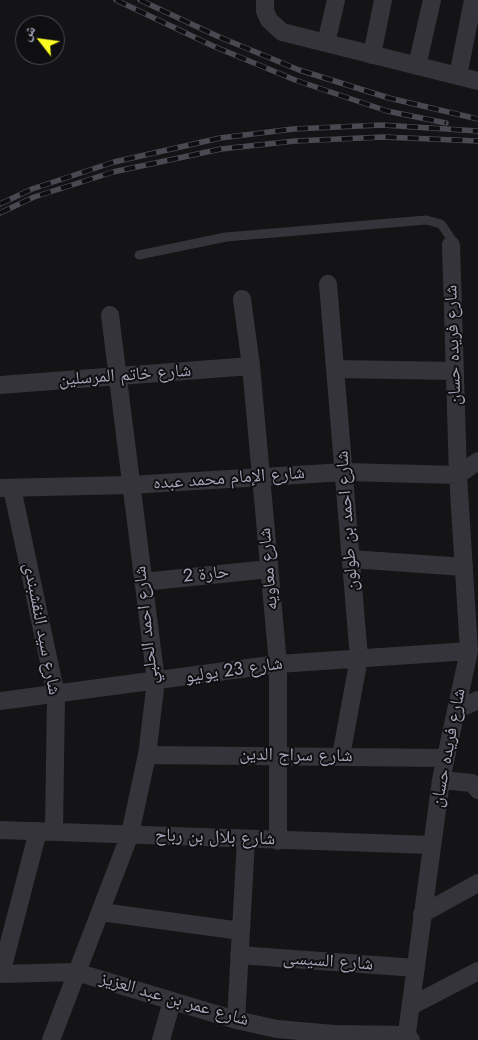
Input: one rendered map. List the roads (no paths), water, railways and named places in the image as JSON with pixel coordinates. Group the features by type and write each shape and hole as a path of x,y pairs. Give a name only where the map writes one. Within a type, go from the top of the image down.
{"street":[{"path":"265,0 265,11 275,27 282,32 478,81"},
{"path":"326,43 336,0"},
{"path":"372,55 383,0"},
{"path":"417,66 432,0"},
{"path":"458,76 473,0"},
{"name":"شارع فريده حسان","path":"408,1038 422,914 441,780 469,651 458,475 451,245"},
{"name":"شارع احمد بن طولون","path":"328,284 359,658 340,756"},
{"name":"شارع معاويه","path":"242,299 251,366 278,664 278,840"},
{"name":"شارع احمد الحلبي","path":"51,1040 130,834 147,755 156,682 110,315"},
{"name":"شارع خاتم المرسلين","path":"0,385 251,366"},
{"path":"336,369 455,371"},
{"path":"458,475 478,461"},
{"name":"شارع الإمام محمد عبده","path":"6,488 130,486 344,472 458,475"},
{"name":"شارع سيد النقشبندى","path":"1,974 46,831 56,694 6,488"},
{"path":"351,558 464,567"},
{"name":"حارة 2","path":"143,582 269,569"},
{"name":"شارع 23 يوليو","path":"0,701 156,682 278,664 469,651"},
{"path":"456,710 478,701"},
{"name":"شارع سراج الدين","path":"147,755 446,758"},
{"path":"441,780 472,783 478,790"},
{"name":"شارع بلال بن رباح","path":"0,830 431,845"},
{"path":"236,1020 246,840"},
{"path":"422,914 478,883"},
{"path":"100,912 241,931"},
{"name":"شارع السيسى","path":"240,955 416,968"},
{"path":"411,1006 478,971"},
{"name":"شارع عمر بن عبد العزيز","path":"1,974 76,972 236,1020 275,1034 408,1038"},
{"path":"161,1040 172,1001"}],"lane":[{"path":"139,255 236,236 426,220 441,224 450,237 451,245"}],"railway":[{"path":"116,0 213,46 295,80 387,111 446,123"},
{"path":"140,0 217,36 299,70 389,98 478,119"},
{"path":"0,204 32,189 114,162 220,138 293,129 382,125 478,131"},
{"path":"0,213 34,197 113,172 221,149 295,141 383,137 478,141"}]}
